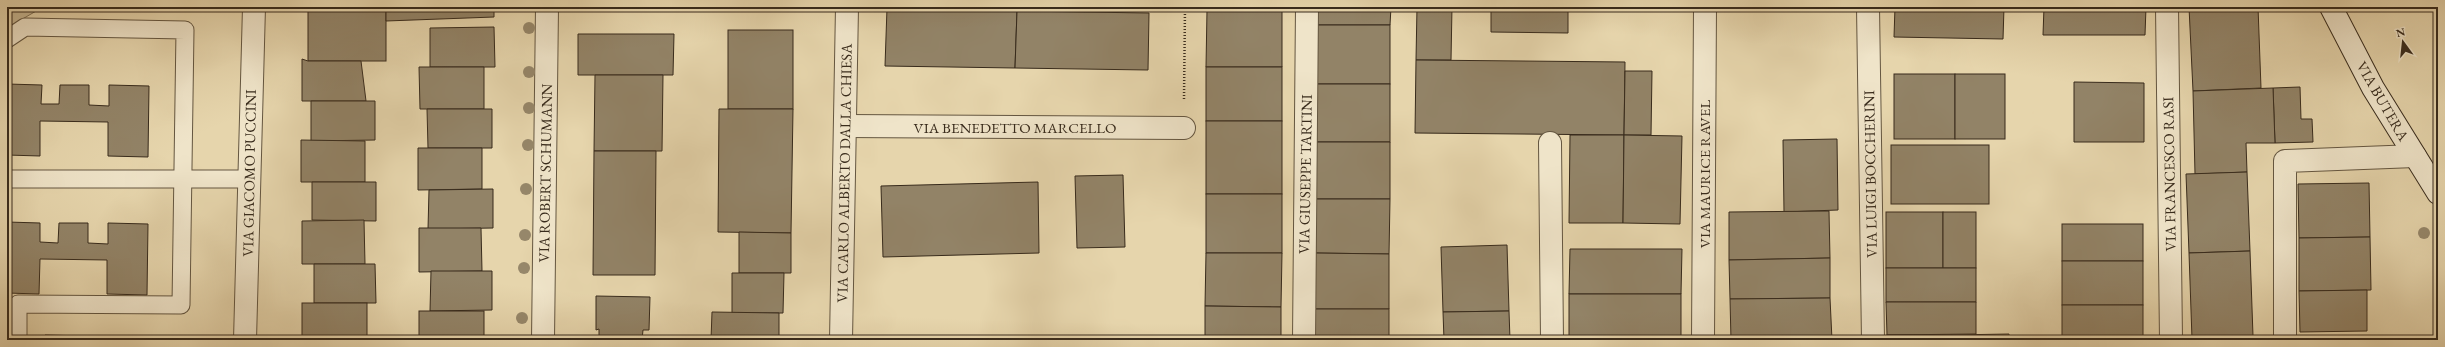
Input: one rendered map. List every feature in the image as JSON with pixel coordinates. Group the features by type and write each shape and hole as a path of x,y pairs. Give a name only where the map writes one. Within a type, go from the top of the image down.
{"street":[{"name":"VIA GIACOMO PUCCINI","path":"245,340 254,7"},
{"name":"VIA ROBERT SCHUMANN","path":"543,340 546,7"},
{"name":"VIA CARLO ALBERTO DALLA CHIESA","path":"841,340 847,7"},
{"name":"VIA GIUSEPPE TARTINI","path":"1304,340 1307,7"},
{"name":"VIA MAURICE RAVEL","path":"1703,340 1705,7"},
{"name":"VIA LUIGI BOCCHERINI","path":"1868,7 1873,340"},
{"name":"VIA FRANCESCO RASI","path":"2167,7 2171,340"},
{"name":"VIA BUTERA","path":"2331,7 2373,88 2438,193"},
{"name":"VIA BENEDETTO MARCELLO","path":"845,126 1184,128"},
{"path":"1550,144 1552,340"},
{"path":"2284,340 2285,161 2415,156"}],"lane":[{"path":"7,39 25,27 185,30 181,305 18,304 18,340"},
{"path":"7,179 249,179"}],"path":[{"path":"1184,128 1185,7"}],"shaded area":[{"path":"7,7 43,7 7,28"}],"building":[{"path":"308,7 386,7 386,61 308,61"},
{"path":"386,7 494,7 494,17 386,21"},
{"path":"1207,7 1282,7 1282,10 1207,10"},
{"path":"1316,7 1391,7 1390,25 1316,25"},
{"path":"1417,7 1452,7 1451,60 1416,60"},
{"path":"1491,7 1568,7 1568,33 1491,32"},
{"path":"1895,7 2004,7 2003,39 1894,37"},
{"path":"2044,7 2146,7 2145,35 2043,35"},
{"path":"2189,7 2258,7 2261,88 2193,91"},
{"path":"887,8 1017,11 1015,68 885,66"},
{"path":"1207,10 1282,10 1282,67 1206,67"},
{"path":"1017,11 1149,13 1148,70 1015,68"},
{"path":"1316,25 1390,25 1390,84 1316,84"},
{"path":"494,27 495,67 430,67 430,28"},
{"path":"728,30 793,30 793,109 728,109"},
{"path":"578,34 674,34 673,75 578,75"},
{"path":"302,59 308,61 361,61 366,101 302,101"},
{"path":"1416,60 1625,62 1624,135 1415,133"},
{"path":"419,67 484,67 484,109 420,109"},
{"path":"1206,67 1282,67 1282,121 1206,121"},
{"path":"1625,71 1652,71 1651,135 1624,135"},
{"path":"1894,74 1955,74 1955,139 1894,139"},
{"path":"1955,74 2005,74 2005,139 1955,139"},
{"path":"595,75 663,75 662,151 594,151"},
{"path":"2074,82 2144,83 2144,142 2074,142"},
{"path":"7,84 42,85 41,104 59,104 60,85 89,85 89,105 109,106 109,85 149,86 148,157 108,156 108,122 40,121 40,156 7,155"},
{"path":"1316,84 1390,84 1390,142 1316,142"},
{"path":"2300,87 2301,119 2312,119 2313,142 2275,143 2273,88"},
{"path":"2273,88 2275,143 2246,143 2247,172 2195,174 2193,91"},
{"path":"311,101 375,101 375,140 311,141"},
{"path":"427,109 492,109 492,148 428,148"},
{"path":"719,109 793,109 791,233 718,232"},
{"path":"1206,121 1282,121 1282,194 1206,194"},
{"path":"1570,135 1624,135 1623,223 1569,223"},
{"path":"1624,135 1682,136 1680,224 1623,223"},
{"path":"1837,139 1838,210 1784,212 1783,140"},
{"path":"301,140 365,141 365,182 301,182"},
{"path":"1316,142 1390,142 1390,199 1315,199"},
{"path":"1891,145 1989,145 1989,204 1891,204"},
{"path":"418,148 482,148 482,189 418,190"},
{"path":"594,151 656,151 655,275 593,275"},
{"path":"2247,172 2250,251 2189,253 2186,174"},
{"path":"1123,175 1125,247 1077,248 1075,176"},
{"path":"312,182 376,182 376,221 312,220"},
{"path":"1038,182 1039,253 883,257 881,186"},
{"path":"2369,183 2370,237 2299,238 2298,184"},
{"path":"493,189 493,228 428,229 429,190"},
{"path":"1206,194 1282,194 1282,253 1206,253"},
{"path":"1315,199 1390,199 1389,254 1315,253"},
{"path":"1829,211 1830,258 1729,260 1729,212"},
{"path":"1886,212 1943,212 1943,268 1886,268"},
{"path":"1943,212 1976,212 1976,268 1943,268"},
{"path":"364,220 365,264 302,264 302,221"},
{"path":"7,222 40,223 40,242 58,243 59,223 88,223 88,243 108,244 108,223 148,224 147,295 107,294 107,260 40,259 39,294 7,293"},
{"path":"2062,224 2143,224 2143,261 2062,261"},
{"path":"419,228 481,228 482,271 419,272"},
{"path":"739,232 791,233 791,273 739,273"},
{"path":"2370,237 2371,290 2299,291 2299,238"},
{"path":"1507,245 1509,311 1443,312 1441,247"},
{"path":"1570,249 1682,249 1681,294 1569,294"},
{"path":"2250,251 2253,336 2192,339 2189,253"},
{"path":"1206,253 1282,253 1281,307 1205,306"},
{"path":"1315,253 1389,254 1389,309 1315,309"},
{"path":"1830,258 1830,298 1730,299 1729,260"},
{"path":"2062,261 2143,261 2143,305 2062,305"},
{"path":"314,264 375,264 376,303 314,303"},
{"path":"1886,268 1976,268 1976,302 1886,302"},
{"path":"431,271 492,271 492,310 430,311"},
{"path":"732,273 784,273 783,313 732,313"},
{"path":"2367,290 2367,331 2300,332 2299,291"},
{"path":"1569,294 1681,294 1681,336 1569,336"},
{"path":"596,296 650,297 649,330 643,330 642,340 599,340 599,329 596,330"},
{"path":"1830,298 1832,340 1731,340 1730,299"},
{"path":"1886,302 1976,302 1976,334 1887,335"},
{"path":"302,303 367,303 367,340 302,340"},
{"path":"2062,305 2143,305 2143,340 2062,340"},
{"path":"1205,306 1281,307 1281,340 1205,340"},
{"path":"1315,309 1389,309 1389,340 1315,340"},
{"path":"419,311 484,311 484,340 419,340"},
{"path":"1509,311 1510,340 1444,340 1443,312"},
{"path":"712,312 779,313 779,340 711,340"},
{"path":"2009,334 2009,340 1951,340 1951,335"},
{"path":"45,335 85,336 85,340 45,340"},
{"path":"1887,335 1951,335 1951,340 1887,340"},
{"path":"1569,336 1625,336 1625,340 1569,340"},
{"path":"1625,336 1681,336 1681,340 1625,340"},
{"path":"2261,336 2261,340 2192,340 2192,339"},
{"path":"153,337 195,338 195,340 153,340"}]}
